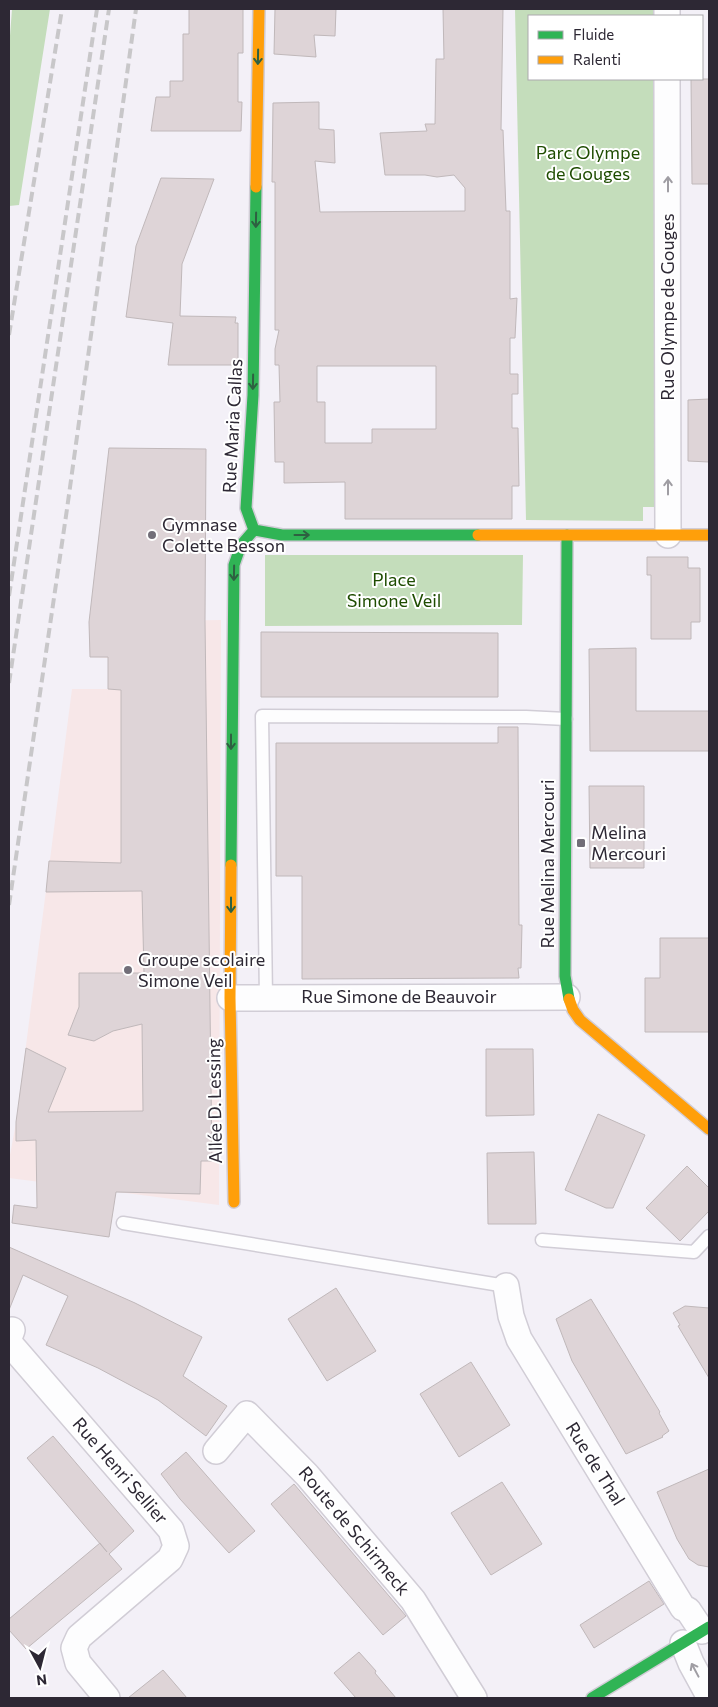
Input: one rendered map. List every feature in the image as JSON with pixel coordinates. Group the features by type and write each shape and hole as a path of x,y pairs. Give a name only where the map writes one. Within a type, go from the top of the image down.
{"street":[{"name":"Rue Maria Callas","path":"254,530 246,508 253,395 259,9"},
{"name":"Rue Olympe de Gouges","path":"667,80 668,535"},
{"path":"254,530 282,535 709,535"},
{"name":"Allée D. Lessing","path":"234,1202 230,998 234,565 241,545 254,530"},
{"name":"Rue Melina Mercouri","path":"566,535 565,976 567,997 573,1013 580,1020 709,1129"},
{"name":"Rue Simone de Beauvoir","path":"230,998 567,997"},
{"name":"Rue de Thal","path":"506,1286 511,1316 520,1339 684,1608 688,1610 698,1634 709,1696"},
{"name":"Rue Henri Sellier","path":"12,1330 9,1338 11,1345 171,1530 176,1546 170,1559 79,1636 74,1648 78,1663 107,1698"},
{"name":"Route de Schirmeck","path":"216,1451 247,1414 307,1475 413,1600 474,1698"},
{"path":"592,1698 698,1634"}],"lane":[{"path":"266,998 262,716 526,716 566,719"},
{"path":"123,1223 506,1286"},
{"path":"542,1240 694,1252 709,1236"}],"shaded area":[{"name":"Groupe scolaire Simone Veil","path":"221,620 219,1205 9,1178 9,1160 16,1123 72,689 108,689 108,658 90,657 89,622"}],"green space":[{"path":"12,9 50,9 19,205 9,206 9,49"},
{"name":"Parc Olympe de Gouges","path":"515,9 658,9 658,15 528,15 528,80 658,80 660,507 643,507 643,521 526,520"},
{"name":"Place Simone Veil","path":"265,555 523,555 522,625 265,626"}],"building":[{"path":"189,9 243,9 243,53 238,53 238,102 242,102 241,131 151,131 156,97 170,97 170,81 183,81 183,34 189,34"},
{"path":"275,9 336,9 335,36 314,35 316,57 274,54"},
{"path":"443,9 503,9 501,130 503,130 506,211 510,211 510,299 517,298 515,338 510,338 510,374 518,374 518,394 512,394 512,428 518,428 519,486 512,486 512,519 345,519 345,482 284,483 284,462 275,462 274,402 280,402 279,365 275,365 275,349 279,330 275,330 275,182 272,182 273,103 319,102 319,129 334,130 335,163 315,161 320,212 465,211 465,188 454,175 437,177 425,175 385,175 380,133 427,131 425,124 435,124 436,59 444,59","holes":["317,366 436,366 436,429 372,429 372,443 325,443 325,402 317,402"]},
{"path":"709,79 709,184 692,184 691,80"},
{"path":"161,178 214,179 182,264 180,316 236,317 235,323 238,323 238,365 168,365 173,323 126,317 136,246"},
{"path":"709,399 709,462 688,461 688,400"},
{"name":"Groupe scolaire Simone Veil","path":"109,448 206,449 205,621 212,1161 201,1161 200,1194 116,1192 109,1237 12,1223 14,1205 37,1208 36,1140 16,1141 16,1122 26,1048 66,1068 48,1112 143,1111 142,1024 113,1031 94,1041 68,1035 79,1007 79,973 144,973 142,891 46,892 49,861 121,863 121,690 108,689 108,657 90,657 89,622"},
{"path":"647,557 688,557 688,568 700,568 700,622 691,622 691,639 651,639 651,575 647,575"},
{"path":"261,632 498,633 498,697 261,697"},
{"path":"636,648 636,711 709,711 709,751 590,751 589,649"},
{"path":"498,727 518,727 519,925 522,925 521,968 518,968 519,978 302,979 302,876 276,876 276,743 498,743"},
{"path":"589,786 644,786 644,868 590,868"},
{"path":"660,938 709,938 709,1032 645,1032 645,978 660,978"},
{"path":"486,1049 533,1049 534,1115 486,1116"},
{"path":"598,1114 645,1135 613,1208 606,1208 565,1190"},
{"path":"534,1152 536,1224 488,1224 487,1153"},
{"path":"687,1166 709,1188 709,1211 680,1241 646,1208"},
{"path":"9,1247 135,1303 202,1337 183,1376 227,1406 206,1436 158,1400 98,1368 46,1345 68,1296 23,1275 9,1310"},
{"path":"336,1288 376,1351 327,1381 288,1319"},
{"path":"591,1299 660,1412 669,1431 663,1437 626,1454 572,1361 556,1319"},
{"path":"685,1306 709,1308 709,1378 678,1326 680,1325 673,1313"},
{"path":"471,1362 510,1425 459,1457 420,1394"},
{"path":"53,1436 134,1531 109,1554 122,1569 26,1649 9,1630 9,1619 100,1543 27,1458"},
{"path":"186,1452 255,1531 229,1553 180,1499 161,1474"},
{"path":"709,1469 709,1567 698,1565 689,1559 677,1539 657,1492"},
{"path":"502,1482 542,1544 491,1575 451,1513"},
{"path":"294,1484 406,1616 383,1635 271,1504"},
{"path":"649,1581 664,1604 594,1648 580,1625"},
{"path":"359,1652 396,1698 356,1698 334,1673"},
{"path":"163,1670 187,1698 128,1698"}],"railway":[{"path":"9,335 62,9"},
{"path":"9,596 97,9"},
{"path":"9,683 109,9"},
{"path":"9,905 67,509 136,9"}],"traffic: fast":[{"path":"256,187 253,395 246,508 254,530 282,535 478,535"},
{"path":"231,865 234,565 241,545 254,530"},
{"path":"567,535 565,976 569,999"},
{"path":"592,1698 709,1627"}],"traffic: slow":[{"path":"256,187 259,9"},
{"path":"478,535 709,535"},
{"path":"231,865 230,998 234,1202"},
{"path":"569,999 573,1010 580,1020 709,1129"}],"place":[{"name":"Gymnase Colette Besson","path":"152,535"},
{"name":"Melina Mercouri","path":"581,843"},
{"name":"Groupe scolaire Simone Veil","path":"128,970"}]}
